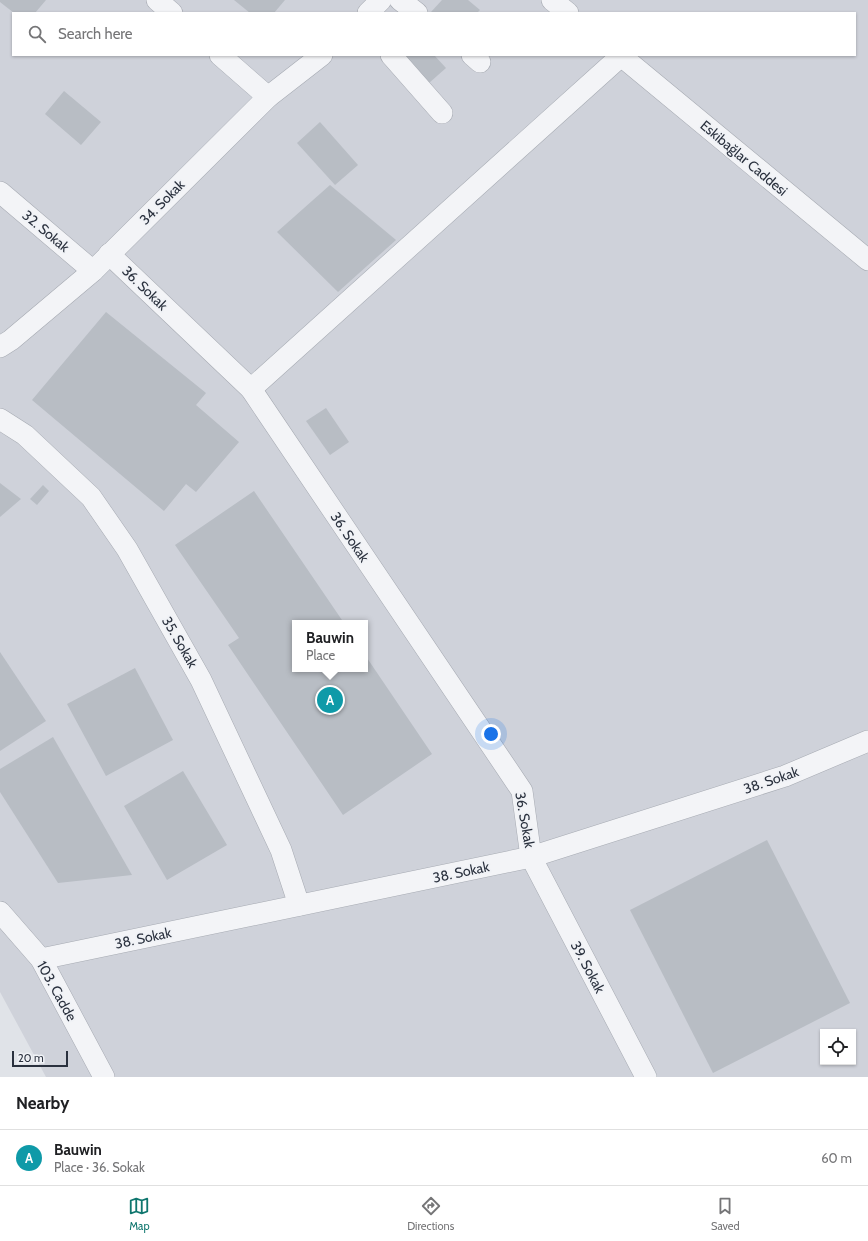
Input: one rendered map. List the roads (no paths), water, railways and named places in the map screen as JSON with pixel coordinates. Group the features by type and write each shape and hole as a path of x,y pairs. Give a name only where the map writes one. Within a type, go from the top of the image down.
{"street":[{"path":"157,0 171,12"},
{"path":"369,12 381,0"},
{"path":"400,0 416,12"},
{"path":"552,0 567,12"},
{"path":"221,56 268,97"},
{"name":"34. Sokak","path":"0,347 11,340 93,270 268,97 321,56"},
{"path":"392,56 442,113"},
{"path":"250,389 619,56"},
{"name":"Eskibağlar Caddesi","path":"621,56 868,260"},
{"name":"32. Sokak","path":"0,192 93,270"},
{"name":"36. Sokak","path":"109,254 250,389 522,791 531,857"},
{"name":"35. Sokak","path":"0,419 24,435 90,497 127,549 201,680 281,850 299,906"},
{"name":"38. Sokak","path":"41,959 531,857 785,776 868,741"},
{"name":"39. Sokak","path":"531,857 646,1077"},
{"name":"103. Cadde","path":"0,912 41,959 104,1077"}],"place":[{"name":"Bauwin","path":"330,700"}]}
